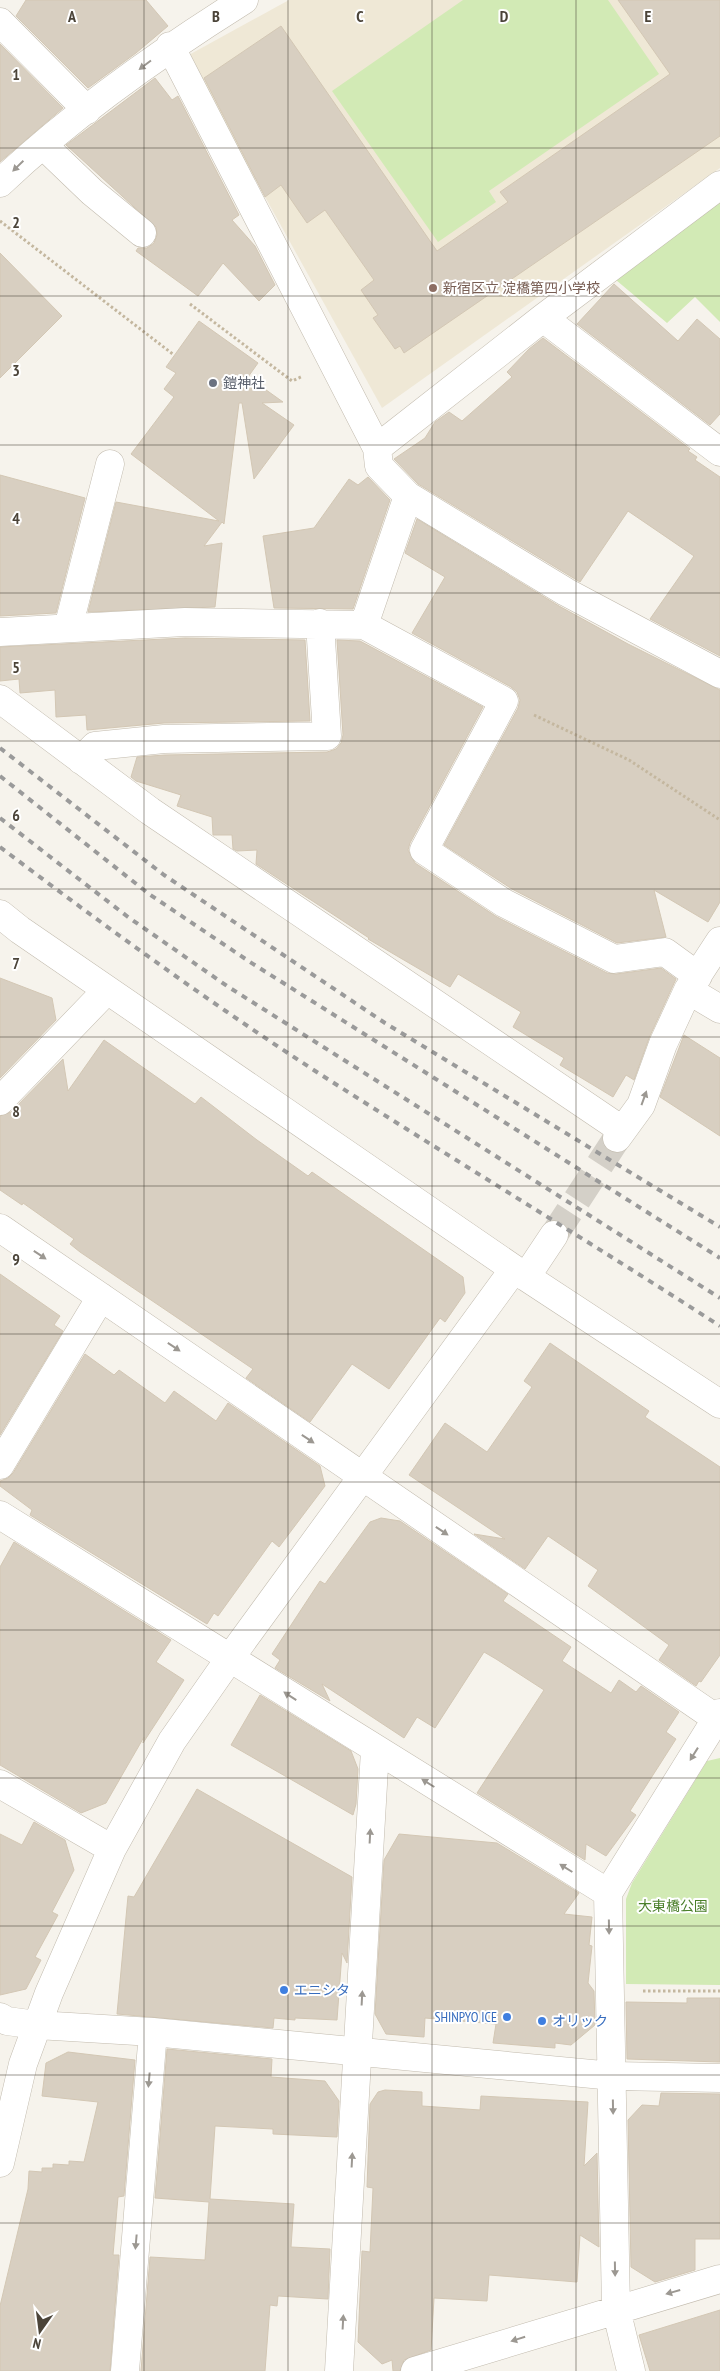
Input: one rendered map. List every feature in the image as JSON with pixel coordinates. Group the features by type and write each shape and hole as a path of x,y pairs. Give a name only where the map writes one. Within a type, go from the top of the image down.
{"street":[{"path":"0,183 43,145 170,46 244,0"},
{"path":"0,22 87,110"},
{"path":"170,46 377,448 379,466 408,496 566,592 720,674"},
{"path":"43,145 92,192 142,233"},
{"path":"377,448 543,318 720,185"},
{"path":"543,318 720,452"},
{"path":"68,628 110,464"},
{"path":"364,625 408,496"},
{"path":"0,632 185,622 364,625 504,701 424,850 504,903 614,959 665,952 693,983 720,1008"},
{"path":"81,760 95,746 164,739 327,736 320,623"},
{"path":"0,699 150,811 620,1134 641,1105 663,1044 693,983 720,942"},
{"path":"0,914 107,990 520,1273 720,1404"},
{"path":"0,1101 107,990"},
{"path":"0,1228 719,1717 608,1893 616,2309 631,2371"},
{"path":"0,2162 23,2064 36,2026 112,1849 172,1741 362,1476 520,1273 554,1235"},
{"path":"0,1464 101,1297"},
{"path":"0,1515 375,1750 608,1893"},
{"path":"339,2371 359,2053 375,1750"},
{"path":"0,1784 112,1849"},
{"path":"0,2017 7,2021 36,2026 153,2032 613,2076 720,2078"},
{"path":"126,2371 153,2032"},
{"path":"415,2371 720,2279"}],"path":[{"path":"0,221 174,355"},
{"path":"190,304 292,381 333,362"},
{"path":"504,701 629,760 720,820"},
{"path":"610,1991 720,1991"}],"shaded area":[{"name":"新宿区立 淀橋第四小学校","path":"289,0 720,0 720,168 382,408 187,56"}],"green space":[{"path":"463,0 608,0 659,74 489,191 496,202 438,242 332,91"},
{"path":"720,199 720,322 695,297 667,323 616,280"},
{"name":"大東橋公園","path":"720,1758 720,1985 626,1984 626,1899 632,1883 707,1761"}],"building":[{"path":"26,0 146,0 168,26 136,53 88,88 16,16"},
{"path":"618,0 720,0 720,136 404,353 400,346 395,349 373,318 378,315 361,290 374,280 325,210 307,223 281,185 265,197 204,78 281,26 437,251 508,202 500,192 670,74"},
{"path":"0,44 63,108 0,162"},
{"path":"155,78 172,100 178,96 239,215 232,220 255,246 275,285 259,301 223,263 198,296 136,251 138,248 147,248 154,243 157,235 156,227 66,145"},
{"path":"0,253 62,316 0,378"},
{"path":"614,284 678,341 697,319 720,339 720,414 710,425 577,324"},
{"path":"199,321 258,363 248,377 283,402 262,403 294,425 254,479 242,403 239,403 224,524 222,522 204,546 222,543 215,607 88,612 116,502 219,521 131,454 174,397 164,389 176,373 166,367"},
{"path":"543,338 690,449 688,451 697,457 695,460 720,477 720,656 650,619 694,556 628,511 580,582 418,484 394,459 425,438 435,422 449,412 462,421 512,377 507,372 529,349"},
{"path":"0,475 85,498 56,613 0,616"},
{"path":"368,477 390,500 353,609 274,608 263,536 314,528 349,479 358,485"},
{"path":"417,519 559,606 628,644 720,690 720,902 708,922 654,890 666,937 617,943 512,889 444,845 518,708 520,700 517,692 511,687 412,633 445,577 405,553"},
{"path":"185,638 305,640 310,721 164,723 87,730 86,715 56,717 55,690 20,693 19,679 0,681 0,647"},
{"path":"337,640 360,641 483,707 410,843 408,850 415,863 497,917 607,973 616,974 661,968 676,979 649,1038 634,1080 626,1075 613,1097 560,1065 564,1058 513,1027 521,1012 458,974 450,987 368,939 256,864 257,850 237,851 233,849 232,835 213,835 212,817 177,806 181,795 136,781 131,777 137,757 327,752 336,749 341,743 343,735"},
{"path":"0,978 52,998 56,1020 0,1078"},
{"path":"684,1035 720,1058 720,1136 660,1097"},
{"path":"104,1040 195,1104 201,1097 308,1176 312,1172 463,1277 465,1293 445,1322 440,1318 389,1389 352,1364 310,1422 246,1378 253,1369 80,1252 70,1244 74,1239 23,1203 22,1205 0,1190 0,1116 11,1112 63,1059 68,1091"},
{"path":"0,1274 60,1316 54,1325 63,1331 0,1435"},
{"path":"550,1343 649,1411 645,1417 720,1467 720,1655 701,1682 699,1681 696,1686 659,1660 669,1645 588,1586 598,1570 548,1536 525,1569 474,1534 505,1539 409,1475 445,1423 487,1452 532,1387 524,1381"},
{"path":"85,1354 114,1375 119,1370 165,1403 174,1391 216,1421 228,1403 320,1466 325,1486 279,1547 272,1541 218,1616 214,1613 207,1624 30,1515 32,1510 0,1486 0,1481 8,1478 13,1473"},
{"path":"381,1518 400,1521 508,1594 503,1601 571,1647 562,1661 611,1693 619,1680 636,1692 641,1686 679,1712 666,1732 676,1739 630,1811 636,1815 606,1856 586,1844 585,1860 477,1793 544,1690 484,1652 435,1728 417,1717 404,1738 322,1684 330,1701 275,1668 280,1660 272,1654 320,1581 325,1584 370,1522"},
{"path":"14,1542 171,1640 156,1662 184,1680 143,1743 144,1737 106,1803 81,1813 0,1765 0,1567"},
{"path":"260,1695 351,1751 358,1769 356,1804 353,1815 231,1745"},
{"path":"197,1789 352,1877 347,1963 342,1953 337,2020 274,2018 273,2028 117,2014 128,1896 134,1897"},
{"path":"34,1822 65,1840 74,1870 52,1912 58,1915 35,1957 41,1960 26,1989 0,1995 0,1834 22,1845"},
{"path":"399,1834 497,1843 579,1893 564,1914 592,1917 589,1945 592,1946 588,1983 594,1991 595,2025 571,2045 555,2043 555,2048 493,2043 496,2024 425,2018 424,2037 386,2034 375,2014 384,1860"},
{"path":"687,1998 720,1998 720,2062 627,2059 626,2002 687,2003"},
{"path":"167,2049 272,2059 271,2077 325,2081 339,2101 337,2137 273,2134 273,2129 215,2126 210,2199 294,2204 291,2247 330,2249 328,2299 278,2296 277,2306 270,2305 265,2371 141,2371 150,2257 205,2260 209,2202 155,2198"},
{"path":"68,2052 135,2060 124,2196 118,2197 113,2255 119,2255 110,2371 0,2371 0,2306 28,2189 29,2171 42,2172 42,2168 53,2168 53,2164 69,2165 69,2161 84,2162 98,2102 42,2096 46,2063"},
{"path":"385,2090 422,2092 422,2106 480,2110 481,2096 588,2102 584,2166 597,2153 599,2247 580,2235 577,2282 489,2275 487,2301 434,2298 431,2350 404,2360 400,2371 393,2371 392,2360 382,2364 358,2342 362,2251 370,2252 373,2188 367,2187 370,2104 378,2092"},
{"path":"661,2093 720,2094 720,2239 695,2239 695,2270 655,2282 631,2267 628,2120 642,2105 659,2106"},
{"path":"720,2310 720,2371 650,2371 639,2335"}],"tunnel":[{"path":"554,1235 617,1138"}],"railway":[{"path":"0,748 164,875 385,1023 720,1227"},
{"path":"0,776 149,894 250,962 720,1258"},
{"path":"0,818 128,917 227,986 720,1298"},
{"path":"0,847 166,969 294,1057 720,1326"}],"place":[{"name":"新宿区立 淀橋第四小学校","path":"433,288"},
{"name":"鎧神社","path":"213,383"},
{"name":"エニシタ","path":"284,1990"},
{"name":"SHINPYO ICE","path":"507,2017"},
{"name":"オリック","path":"542,2021"}]}
